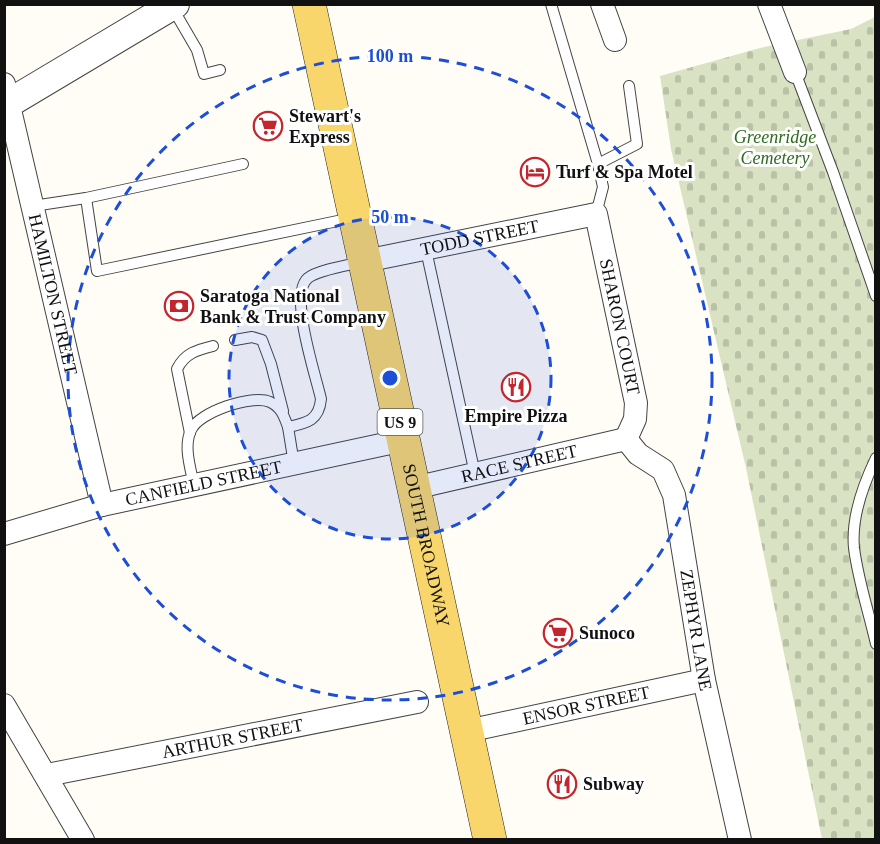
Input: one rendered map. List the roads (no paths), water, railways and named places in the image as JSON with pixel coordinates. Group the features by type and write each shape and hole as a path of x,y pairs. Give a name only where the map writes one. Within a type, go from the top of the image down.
{"main road":[{"name":"SOUTH BROADWAY","path":"309,4 490,840"}],"street":[{"path":"602,4 615,40"},
{"path":"769,4 795,72"},
{"path":"6,98 161,9"},
{"name":"HAMILTON STREET","path":"6,98 102,505"},
{"name":"TODD STREET","path":"365,261 596,214"},
{"name":"SHARON COURT","path":"596,214 636,403 635,419 626,439"},
{"name":"RACE STREET","path":"414,488 626,439"},
{"name":"ZEPHYR LANE","path":"626,439 638,454 663,470 674,495 704,680 740,840"},
{"name":"CANFIELD STREET","path":"4,534 102,505 404,440"},
{"name":"ENSOR STREET","path":"467,731 704,680"},
{"name":"ARTHUR STREET","path":"47,775 417,702"},
{"path":"4,705 83,840"}],"lane":[{"path":"551,4 603,187 596,214"},
{"path":"161,9 197,50 204,74 220,70"},
{"path":"795,72 876,296"},
{"path":"598,164 637,144 629,86"},
{"path":"33,206 86,198 243,164"},
{"path":"86,198 97,271 355,218"},
{"path":"426,250 475,474"},
{"path":"288,427 314,419 320,412 321,399 300,309 301,286 309,277 365,261"},
{"path":"236,340 252,338 262,340 272,364 288,427 294,464"},
{"path":"190,432 177,369 182,359 193,351 213,346"},
{"path":"194,486 187,446 190,432 196,421 208,413 252,401 267,400 278,406 284,414"},
{"path":"875,642 854,547 859,504 876,458"}],"place":[{"name":"Stewart's Express","path":"268,126"},
{"name":"Turf & Spa Motel","path":"535,172"},
{"name":"Saratoga National Bank & Trust Company","path":"179,306"},
{"name":"Empire Pizza","path":"516,387"},
{"name":"Sunoco","path":"558,633"},
{"name":"Subway","path":"562,784"}],"park label":[{"name":"Greenridge Cemetery","path":"775,147"}]}
